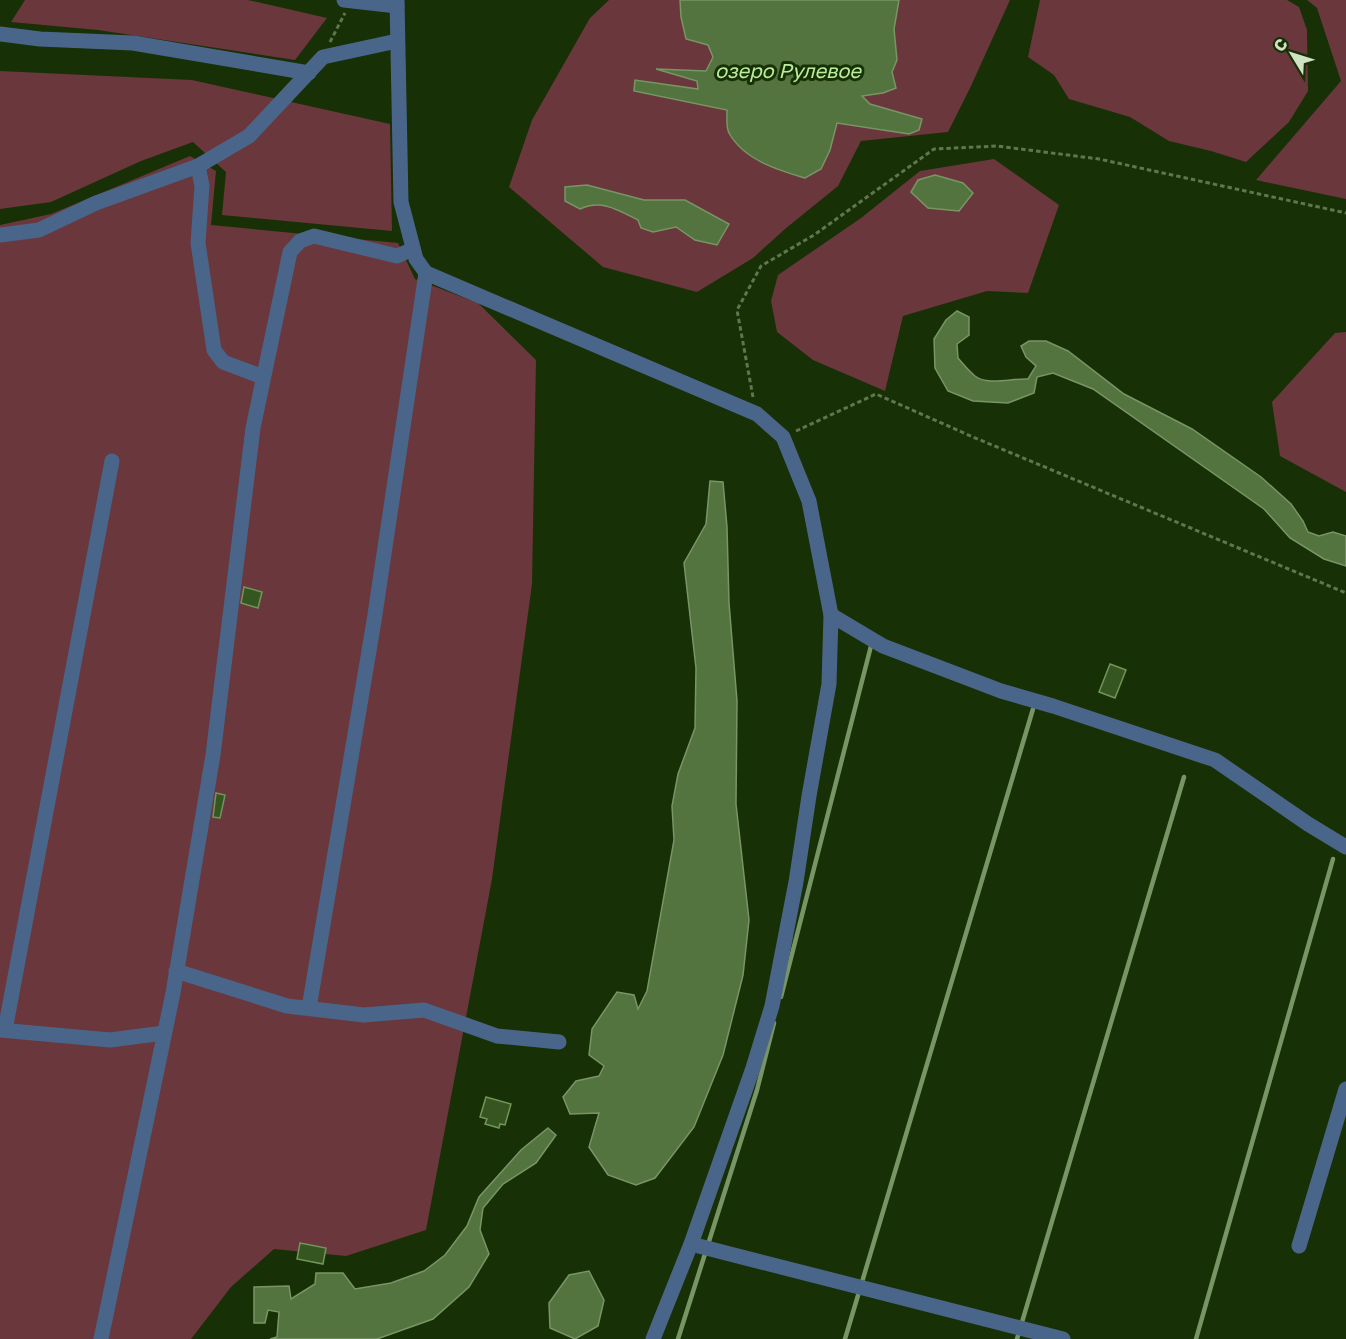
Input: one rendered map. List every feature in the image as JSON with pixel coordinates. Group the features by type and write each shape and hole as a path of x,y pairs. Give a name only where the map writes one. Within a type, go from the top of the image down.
{"street":[{"path":"348,1 397,3 401,202 416,259 426,273 757,414 783,437 809,501 831,615 829,684 796,882 772,1006 753,1068 691,1244 653,1339"},
{"path":"0,34 40,39 133,43 309,73"},
{"path":"0,235 39,230 96,203 198,166 249,136 323,57 397,41"},
{"path":"198,166 202,186 198,243 214,350 223,362 264,377"},
{"path":"101,1339 176,971 213,755 253,428 290,252 300,241 314,236 397,256 413,249"},
{"path":"309,1008 374,621 426,273"},
{"path":"112,460 2,1030 110,1040 164,1034"},
{"path":"831,615 883,646 1001,691 1215,760 1308,824 1346,847"},
{"path":"176,971 287,1006 364,1015 424,1010 497,1036 558,1042"},
{"path":"1299,1246 1346,1089"},
{"path":"691,1244 1063,1339"}],"path":[{"path":"323,57 348,1"},
{"path":"757,414 737,310 761,266 814,235 934,149 997,146 1099,159 1346,213"},
{"path":"783,437 876,394 1346,593"}],"shaded area":[{"path":"25,0 248,0 327,18 295,60 98,30 11,22"},
{"path":"609,0 1010,0 948,132 861,141 838,186 753,258 697,292 603,267 509,187 532,120 590,18"},
{"path":"1040,0 1287,0 1299,7 1307,30 1308,91 1289,122 1246,162 1169,141 1130,117 1069,99 1054,75 1028,57"},
{"path":"1307,0 1346,0 1346,199 1256,180 1341,81 1317,8"},
{"path":"0,71 192,80 390,124 392,231 222,215 226,172 193,142 141,161 51,202 0,209"},
{"path":"190,156 216,171 211,225 398,243 415,279 478,303 536,360 532,584 492,879 426,1230 346,1256 274,1249 231,1287 191,1339 0,1339 0,225 51,214"},
{"path":"994,159 1059,205 1028,293 987,291 903,316 885,391 813,360 777,332 771,301 778,275 861,218 920,171"},
{"path":"1346,332 1346,492 1280,456 1272,402 1335,333"}],"water":[{"name":"озеро Рулевое","path":"680,0 899,0 894,29 897,60 892,72 896,88 883,93 862,96 870,104 922,119 919,130 909,134 837,123 830,150 821,169 805,178 762,163 743,150 729,133 727,110 634,91 635,80 698,89 697,81 656,69 706,71 713,57 708,45 686,39"},
{"path":"935,175 963,183 973,193 959,211 928,208 911,192 918,180"},
{"path":"587,185 644,200 685,200 729,224 717,245 695,240 676,227 653,232 641,228 638,220 610,207 596,205 580,209 565,201 565,187"},
{"path":"957,311 969,317 969,335 957,344 958,358 975,376 987,381 1028,379 1036,366 1026,357 1021,346 1029,341 1046,341 1068,351 1124,394 1192,429 1261,477 1291,504 1308,532 1319,536 1333,532 1346,536 1346,566 1324,559 1290,538 1264,509 1093,389 1053,373 1037,377 1034,393 1008,403 973,401 948,391 935,368 934,339 946,320"},
{"path":"710,481 723,482 727,527 729,603 737,701 736,804 749,920 743,975 723,1055 694,1127 655,1178 636,1185 608,1175 589,1147 599,1113 570,1114 563,1097 576,1081 599,1076 604,1066 589,1055 592,1029 617,992 634,995 638,1009 647,991 674,840 672,806 678,774 695,728 696,668 684,563 706,524"},
{"path":"548,1128 556,1135 536,1163 503,1184 483,1208 480,1230 489,1254 469,1287 433,1319 377,1339 270,1339 277,1337 279,1312 268,1310 265,1323 254,1323 254,1287 289,1286 291,1299 315,1284 316,1273 343,1273 355,1289 391,1283 424,1271 445,1255 467,1226 479,1197 521,1150"},
{"path":"589,1271 604,1300 598,1326 575,1339 550,1328 549,1303 569,1275"}],"building":[{"path":"244,587 262,592 258,608 241,603"},
{"path":"1110,664 1126,670 1115,698 1099,692"},
{"path":"216,793 225,795 220,818 213,817"},
{"path":"486,1097 511,1104 505,1125 500,1124 499,1128 485,1124 487,1119 480,1117"},
{"path":"300,1243 326,1248 323,1264 297,1259"}],"waterway":[{"path":"781,997 871,646"},
{"path":"845,1339 1033,709"},
{"path":"1017,1339 1184,777"},
{"path":"1196,1339 1333,859"},
{"path":"678,1339 757,1090 774,1023"}]}
